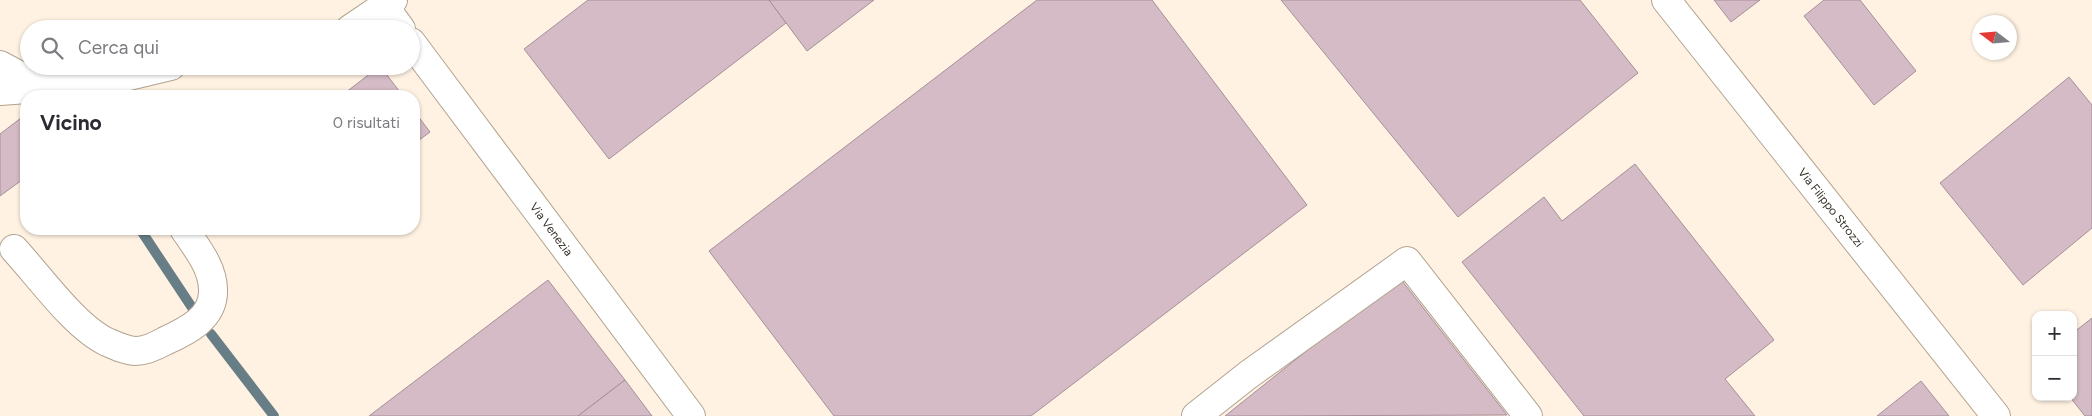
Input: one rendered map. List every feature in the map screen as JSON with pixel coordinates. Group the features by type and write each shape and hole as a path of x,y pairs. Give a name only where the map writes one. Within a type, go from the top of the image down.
{"street":[{"name":"Via Filippo Strozzi","path":"1666,0 1996,416"},
{"path":"363,20 388,3 396,20"},
{"name":"Via Venezia","path":"420,54 691,416"},
{"path":"0,66 43,88"},
{"path":"0,91 43,88 99,90 144,75"},
{"path":"14,249 89,331 107,342 137,351 150,349 184,332 199,322 208,312 212,302 213,290 211,276 200,252 188,235"},
{"path":"1196,416 1248,375 1407,261 1528,416"}],"building":[{"path":"588,0 769,0 786,23 609,159 524,49"},
{"path":"769,0 874,0 807,51"},
{"path":"1037,0 1152,0 1307,205 1031,416 834,416 709,251"},
{"path":"1281,0 1580,0 1638,73 1458,217"},
{"path":"1714,0 1760,0 1731,22"},
{"path":"1824,0 1860,0 1916,71 1874,105 1804,16"},
{"path":"368,75 387,75 398,90 349,90"},
{"path":"2069,77 2092,105 2092,228 2023,285 1940,183"},
{"path":"20,119 20,181 0,196 0,134"},
{"path":"420,119 430,132 420,140"},
{"path":"1635,164 1774,340 1725,379 1755,416 1584,416 1462,262 1544,197 1562,221"},
{"path":"1399,277 1507,415 1225,416"},
{"path":"548,280 625,380 578,416 369,416"},
{"path":"2092,318 2092,416 2085,416 2073,401 2077,401 2077,330"},
{"path":"625,380 652,416 578,416"},
{"path":"1921,381 1949,416 1877,416"}],"waterway":[{"path":"144,235 193,309"},
{"path":"211,334 274,416"}]}
